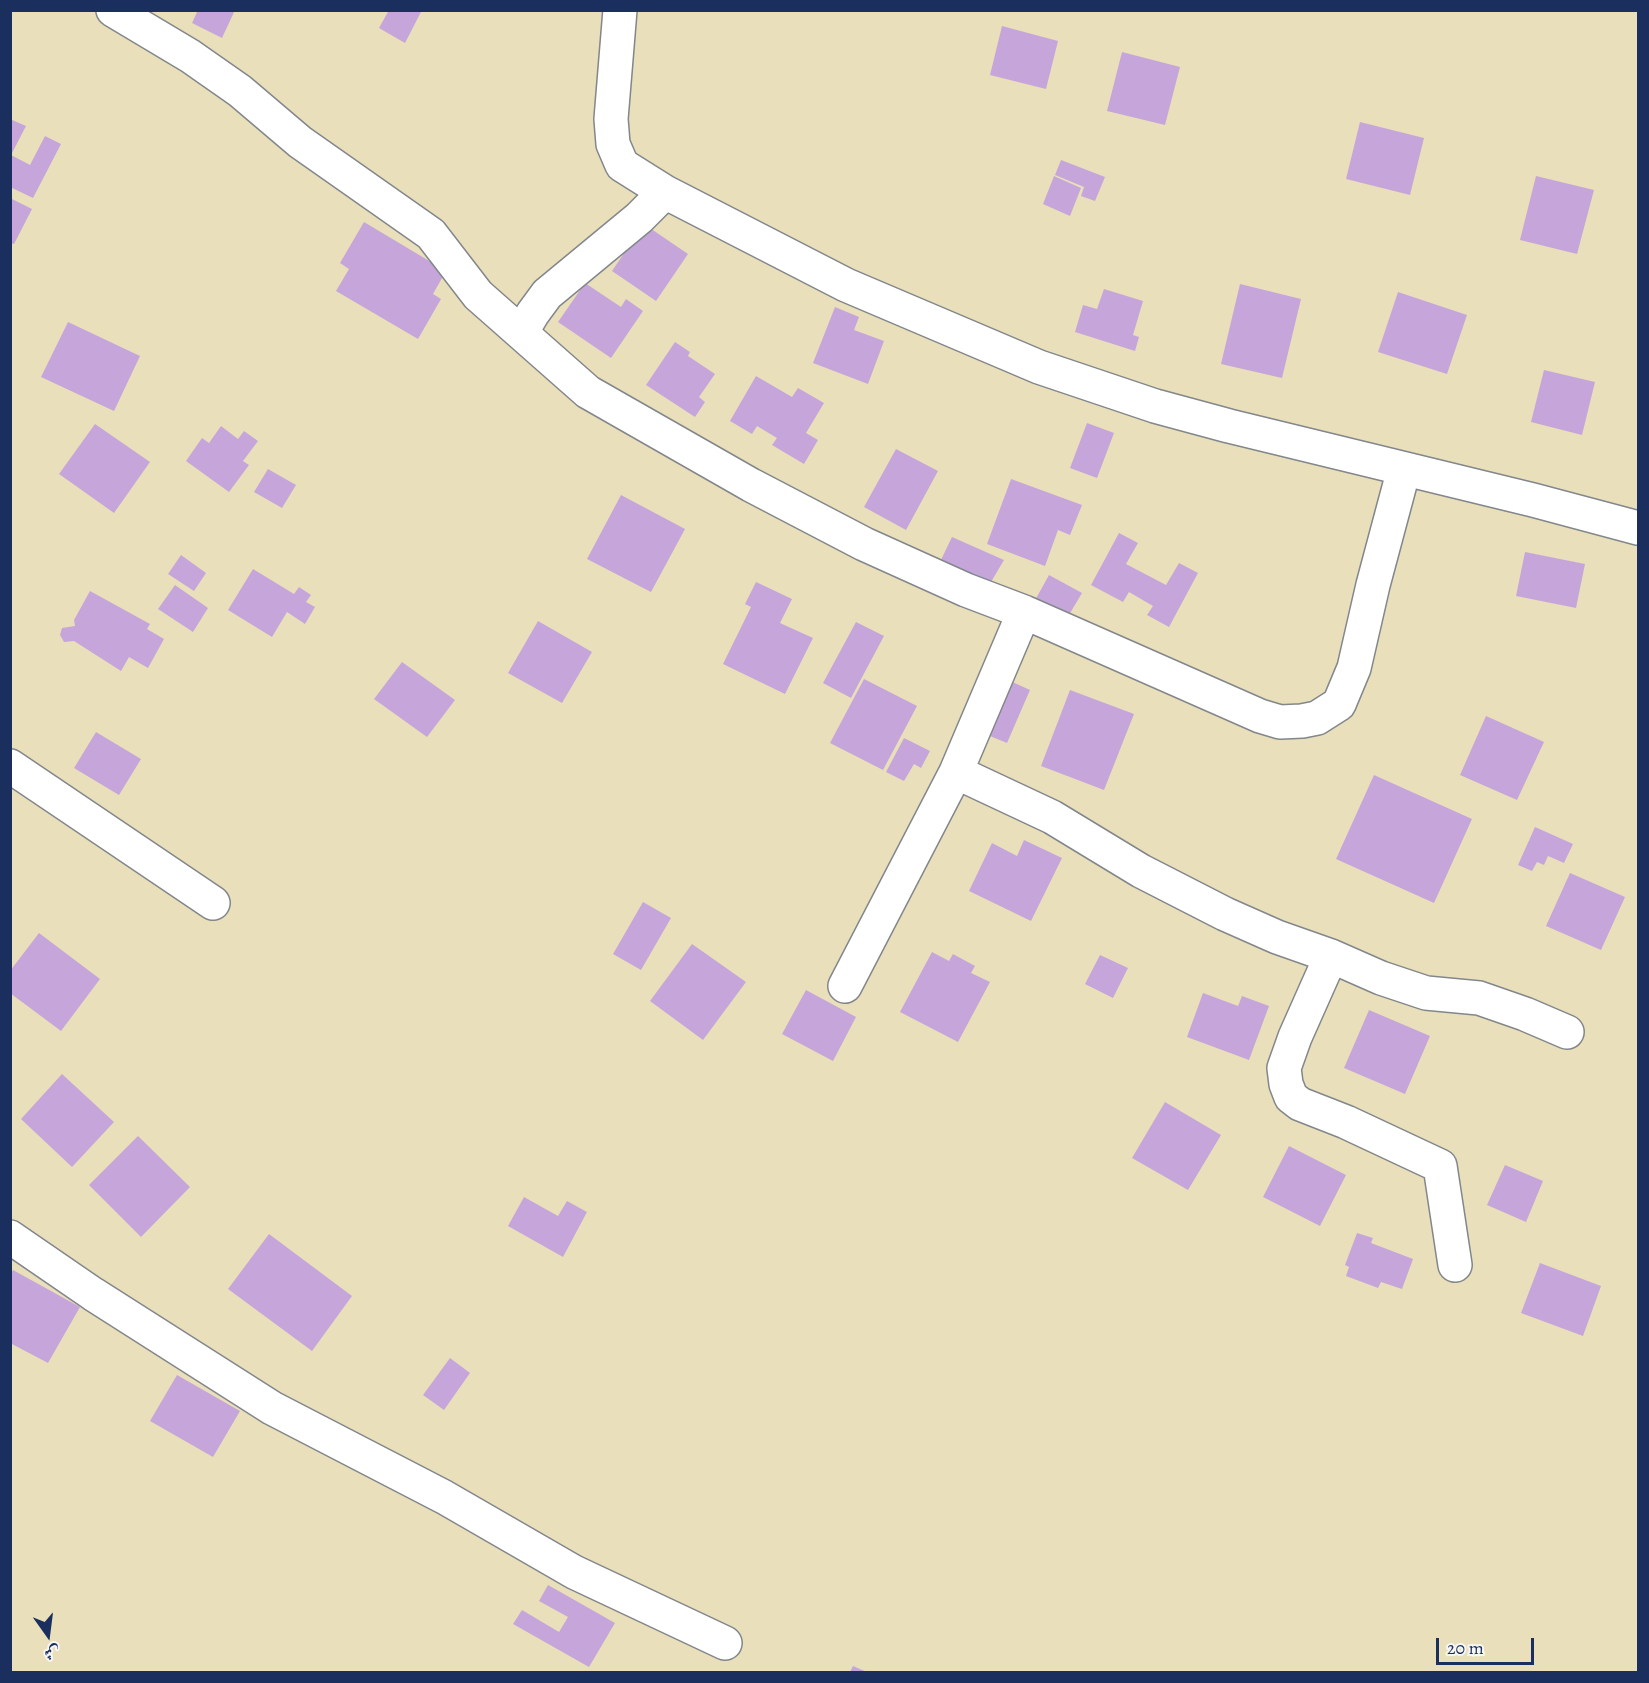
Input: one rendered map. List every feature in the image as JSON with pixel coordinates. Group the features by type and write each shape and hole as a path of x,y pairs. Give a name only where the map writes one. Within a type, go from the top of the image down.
{"street":[{"path":"113,10 189,56 232,86 300,142 431,234 478,295 588,392 741,480 864,544 1260,716 1281,722 1317,718 1339,704 1354,668 1404,469"},
{"path":"620,10 611,119 613,144 622,165 665,192 846,285 1039,367 1176,412 1638,528"},
{"path":"521,333 548,294 639,218 665,192"},
{"path":"845,986 956,772 1024,612"},
{"path":"10,766 213,903"},
{"path":"956,772 1052,817 1142,871 1225,914 1277,937 1426,993 1479,998 1567,1032"},
{"path":"1331,957 1295,1037 1284,1068 1291,1098 1440,1166 1455,1265"},
{"path":"10,1237 93,1294 272,1408 444,1497 574,1572 725,1643"}],"building":[{"path":"198,10 235,10 222,38 192,23"},
{"path":"389,10 422,10 405,43 379,28"},
{"path":"1002,26 1058,41 1046,89 990,75"},
{"path":"1122,52 1180,67 1165,125 1107,111"},
{"path":"10,119 26,126 11,155 30,165 45,136 61,144 33,198 10,187"},
{"path":"1360,122 1424,138 1410,195 1346,179"},
{"path":"1061,160 1105,177 1095,201 1081,196 1084,187 1055,175"},
{"path":"1054,176 1081,188 1070,216 1043,204"},
{"path":"1536,176 1594,190 1577,254 1520,240"},
{"path":"10,198 32,209 14,244 10,243"},
{"path":"364,222 446,271 433,294 441,299 418,339 336,291 349,269 340,263"},
{"path":"644,224 688,254 656,301 612,271"},
{"path":"585,283 621,307 626,299 643,311 611,358 558,322"},
{"path":"1240,284 1301,299 1282,378 1221,364"},
{"path":"1104,289 1143,301 1133,335 1139,337 1135,351 1075,332 1083,305 1097,309"},
{"path":"1398,292 1467,315 1447,374 1378,352"},
{"path":"835,307 859,317 854,330 884,341 868,384 813,363"},
{"path":"68,322 140,356 114,411 41,377"},
{"path":"675,342 690,352 688,356 715,374 699,397 705,402 695,417 646,385"},
{"path":"1544,370 1595,382 1582,435 1531,422"},
{"path":"756,376 792,397 798,388 824,403 806,433 818,440 804,464 772,445 777,438 757,426 752,434 730,421"},
{"path":"1087,423 1114,433 1097,478 1070,468"},
{"path":"95,424 150,462 114,513 59,474"},
{"path":"221,426 238,439 244,431 258,441 243,461 249,465 229,492 186,461 202,438 209,443"},
{"path":"896,449 938,471 906,530 864,507"},
{"path":"268,469 296,485 282,508 254,492"},
{"path":"1011,479 1082,505 1070,535 1058,530 1045,566 987,544"},
{"path":"621,495 685,529 651,592 587,559"},
{"path":"1119,533 1138,543 1126,564 1166,585 1179,563 1198,573 1169,627 1147,615 1153,606 1129,592 1123,602 1091,585"},
{"path":"952,537 1004,560 991,582 940,562"},
{"path":"1525,552 1585,564 1576,608 1516,596"},
{"path":"181,555 206,573 194,591 168,574"},
{"path":"253,569 294,594 299,587 311,595 306,602 315,607 305,624 287,612 272,637 228,610"},
{"path":"1049,575 1082,593 1066,620 1034,602"},
{"path":"756,582 792,599 780,623 813,638 785,694 723,664 751,607 745,604"},
{"path":"175,585 208,608 193,632 158,609"},
{"path":"90,591 150,624 147,629 164,639 148,668 129,657 121,671 74,641 64,642 60,635 62,628 75,626 74,620"},
{"path":"538,621 592,652 562,703 508,673"},
{"path":"856,622 884,636 851,698 823,683"},
{"path":"402,662 455,700 427,737 374,699"},
{"path":"864,679 917,706 883,770 830,743"},
{"path":"1008,680 1030,690 1007,743 985,734"},
{"path":"1070,690 1134,714 1104,790 1041,766"},
{"path":"1486,716 1544,742 1517,800 1460,775"},
{"path":"96,732 141,759 119,795 74,768"},
{"path":"904,738 930,751 921,768 914,764 904,781 886,772"},
{"path":"1374,775 1472,819 1434,903 1336,859"},
{"path":"1535,827 1573,844 1564,863 1548,856 1544,865 1537,862 1532,871 1518,865"},
{"path":"1024,840 1062,858 1031,921 969,891 992,843 1017,856"},
{"path":"1570,873 1625,897 1601,950 1546,926"},
{"path":"643,902 671,918 641,970 613,954"},
{"path":"39,933 100,979 61,1031 10,993 10,971"},
{"path":"692,944 746,982 703,1040 650,1001"},
{"path":"932,952 949,961 953,954 975,966 971,973 990,982 958,1042 900,1012"},
{"path":"1100,955 1128,968 1113,998 1085,984"},
{"path":"806,990 856,1017 833,1061 782,1034"},
{"path":"1203,993 1238,1006 1242,996 1269,1006 1249,1060 1187,1037"},
{"path":"1369,1010 1430,1036 1405,1094 1344,1068"},
{"path":"62,1074 114,1122 72,1167 21,1119"},
{"path":"1165,1102 1221,1135 1188,1190 1132,1158"},
{"path":"138,1136 190,1187 141,1237 89,1185"},
{"path":"1289,1146 1346,1175 1320,1226 1263,1197"},
{"path":"1505,1165 1543,1181 1526,1222 1487,1205"},
{"path":"524,1197 558,1216 567,1201 587,1212 563,1257 508,1226"},
{"path":"1357,1233 1373,1238 1371,1243 1413,1259 1402,1289 1381,1282 1378,1288 1346,1276 1349,1267 1345,1265"},
{"path":"269,1234 352,1296 312,1351 228,1289"},
{"path":"1540,1263 1601,1286 1583,1336 1521,1313"},
{"path":"13,1270 80,1307 48,1363 10,1343 10,1275"},
{"path":"450,1358 470,1373 444,1410 423,1395"},
{"path":"177,1375 240,1411 213,1457 150,1421"},
{"path":"548,1585 615,1623 589,1667 513,1624 522,1610 559,1632 568,1617 539,1601"},
{"path":"853,1666 867,1672 850,1672"}]}
